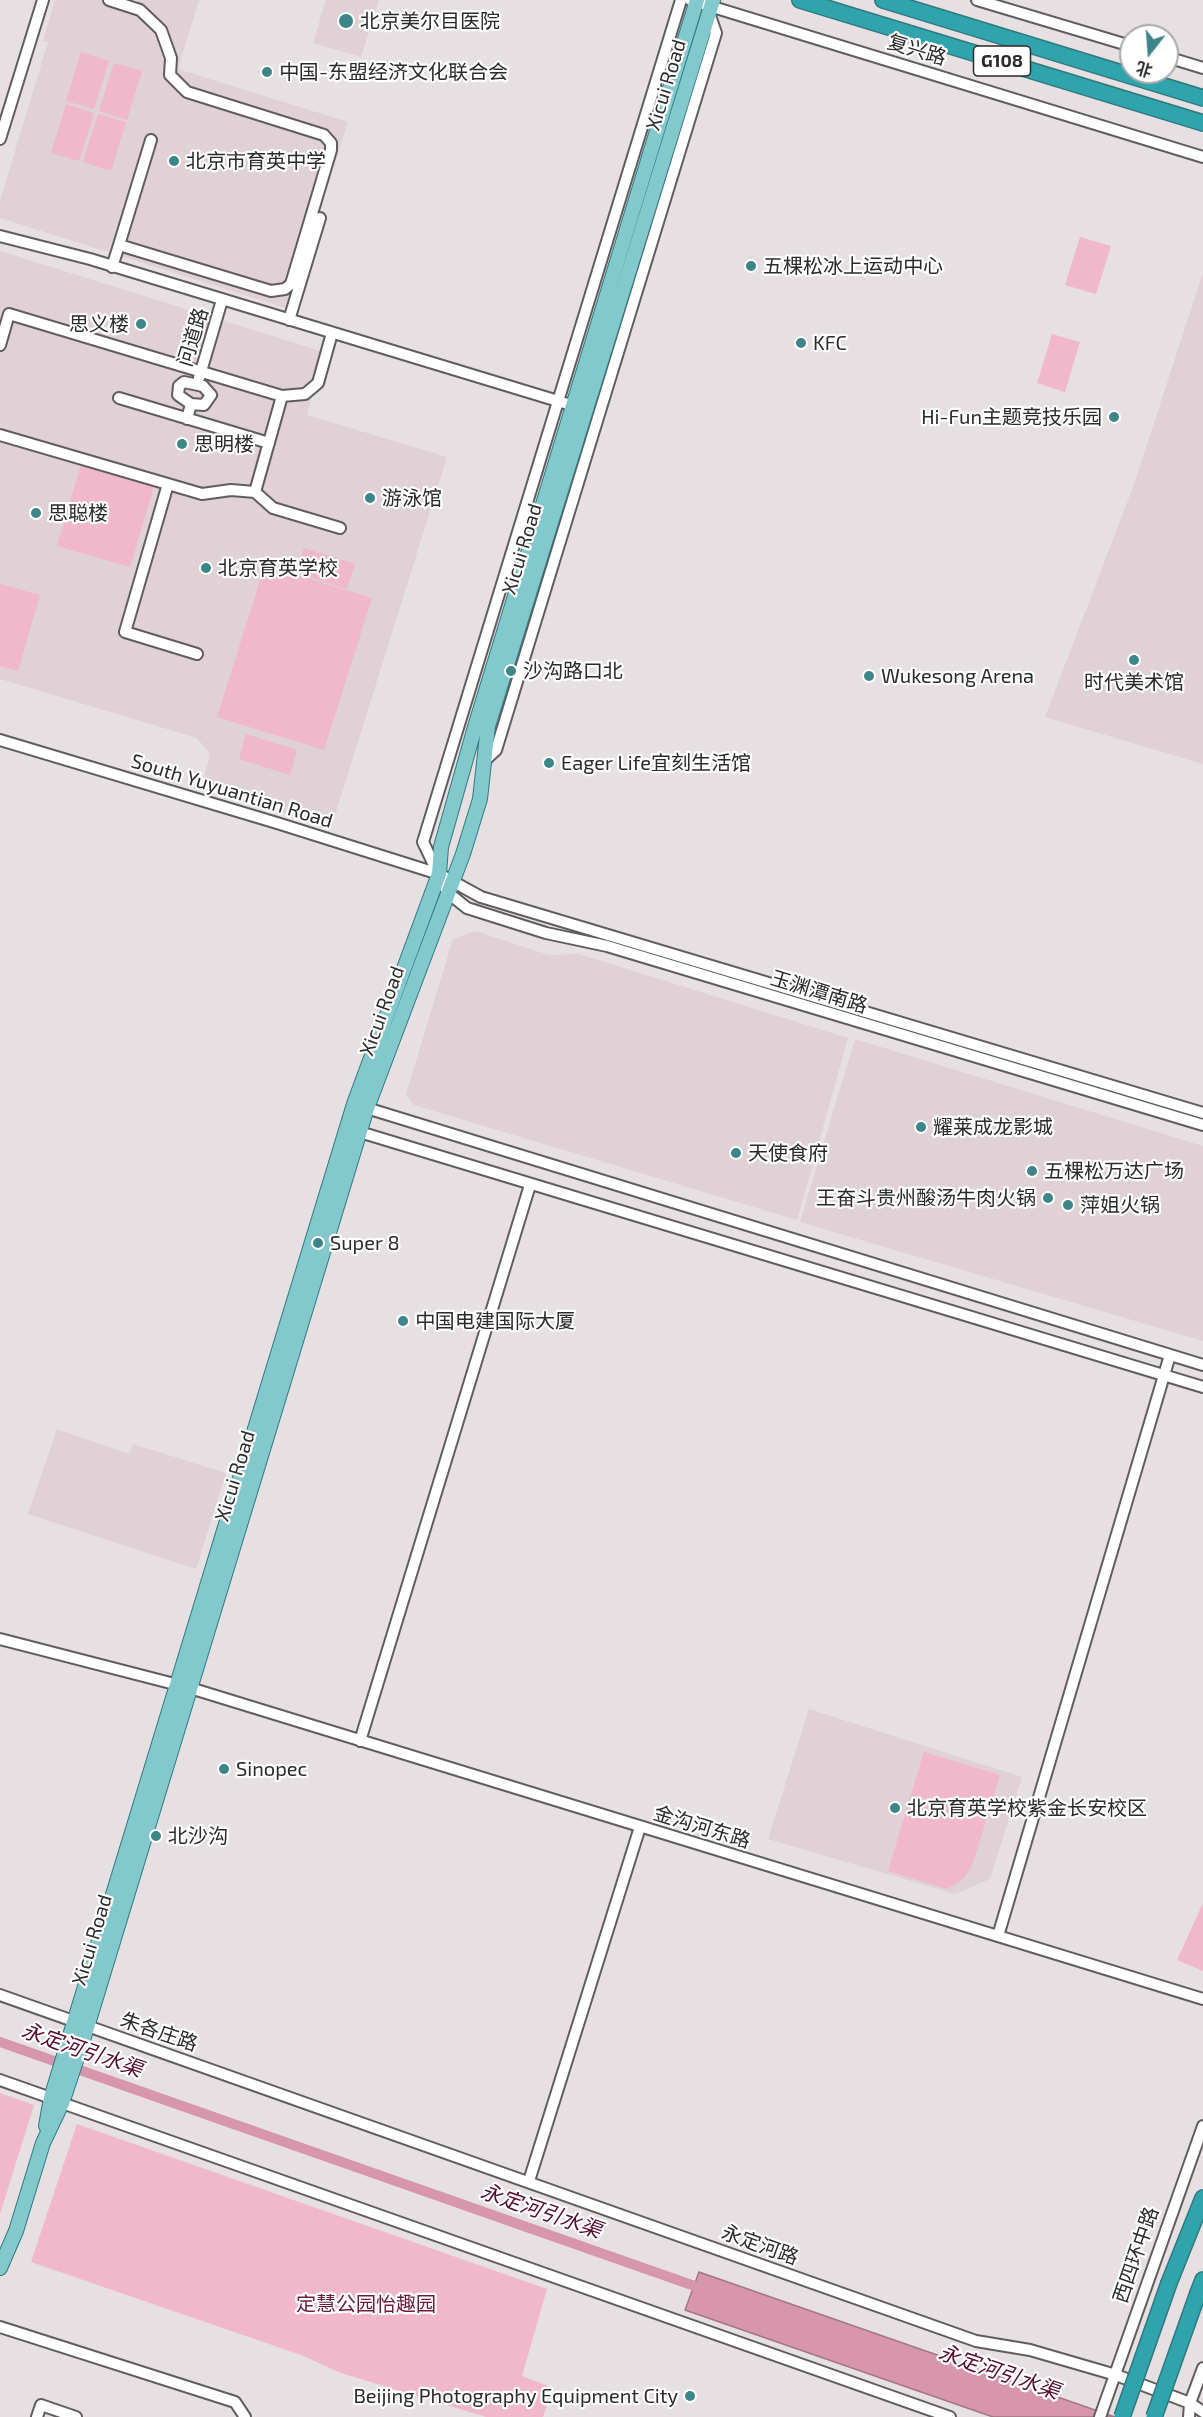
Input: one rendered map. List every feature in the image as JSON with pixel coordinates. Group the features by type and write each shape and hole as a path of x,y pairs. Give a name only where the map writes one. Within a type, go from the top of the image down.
{"highway":[{"name":"G108","path":"800,0 1203,123"},
{"name":"G108","path":"883,0 1203,98"},
{"name":"西四环中路","path":"1122,2417 1169,2283 1203,2198"},
{"path":"1154,2417 1203,2280"}],"main road":[{"name":"Xicui Road","path":"79,2029 176,1685 353,1130 446,882 463,854 480,799 488,726 694,1"},
{"name":"Xicui Road","path":"361,1106 446,882 441,847 475,727 711,6"},
{"name":"Xicui Road","path":"79,2029 190,1688 353,1130"},
{"path":"0,2268 16,2231 79,2029"}],"street":[{"path":"0,140 43,0"},
{"path":"109,0 140,10 161,30 171,58 170,75 187,92 324,135 331,143 332,150 291,284 285,289 271,291 119,245"},
{"path":"446,882 423,842 681,0"},
{"path":"977,0 1119,42"},
{"name":"复兴路","path":"694,1 1203,157"},
{"path":"484,761 496,750 716,33 711,6"},
{"path":"1179,61 1203,68"},
{"path":"112,267 151,140"},
{"path":"289,320 320,218"},
{"path":"0,236 112,267 580,408"},
{"name":"问道路","path":"197,384 222,300"},
{"path":"0,345 9,314 282,396 305,394 318,383 333,333"},
{"path":"186,382 197,384 209,391 210,400 201,406 191,404 180,398 179,388 186,382"},
{"path":"255,492 282,396"},
{"path":"119,398 268,443"},
{"path":"186,418 191,404"},
{"path":"0,435 202,494 231,490 255,492 273,508 340,528"},
{"path":"168,484 124,632 197,654"},
{"name":"South Yuyuantian Road","path":"0,740 277,822 446,882"},
{"name":"玉渊潭南路","path":"446,882 481,897 1203,1113"},
{"name":"玉渊潭南路","path":"446,882 467,908 546,933 607,946 1203,1125"},
{"path":"361,1106 1203,1365"},
{"path":"353,1130 1203,1386"},
{"path":"360,1741 530,1185"},
{"path":"998,1936 1170,1355"},
{"name":"金沟河东路","path":"0,1639 190,1688 1203,1999"},
{"path":"529,2181 640,1827"},
{"name":"朱各庄路","path":"0,1995 79,2029 306,2102"},
{"path":"0,2080 58,2096 950,2417"},
{"name":"永定河路","path":"306,2102 976,2341 1030,2350 1116,2375 1190,2403 1203,2412"},
{"name":"西四环中路","path":"1100,2417 1203,2126"},
{"path":"0,2327 235,2402 245,2417"},
{"path":"1189,2417 1190,2403 1203,2368"},
{"path":"38,2417 41,2406 76,2417"}],"shaded area":[{"name":"北京市育英中学","path":"55,0 129,0 137,3 138,0 199,0 178,69 348,122 289,309 0,218 0,201 48,42 43,41"},
{"name":"北京美尔目医院","path":"326,0 379,0 361,57 313,43"},
{"name":"北京育英学校","path":"0,251 324,352 307,415 447,457 331,828 202,787 210,754 197,738 0,679"},
{"path":"1203,273 1203,764 1045,717 1133,487"},
{"path":"475,931 549,955 579,954 848,1038 797,1220 414,1105 406,1094 453,939"},
{"name":"五棵松万达广场","path":"855,1039 1203,1146 1203,1341 800,1222"},
{"path":"57,1429 129,1454 133,1444 226,1473 196,1569 28,1514"},
{"name":"北京育英学校紫金长安校区","path":"809,1709 1022,1777 990,1879 955,1894 768,1839"},
{"path":"699,2272 1115,2417 993,2417 685,2310"}],"green space":[{"path":"81,52 109,61 94,109 66,101"},
{"path":"114,63 142,71 127,120 99,111"},
{"path":"66,104 94,113 79,161 51,153"},
{"path":"98,114 126,122 111,171 83,162"},
{"path":"1080,237 1111,246 1096,294 1065,285"},
{"path":"1052,334 1080,342 1065,392 1037,383"},
{"path":"82,462 155,483 130,567 57,546"},
{"path":"304,548 355,564 347,589 296,573"},
{"path":"265,565 372,598 324,750 217,717"},
{"path":"0,584 40,595 18,671 0,666"},
{"path":"246,734 297,750 290,775 239,759"},
{"path":"924,1752 1000,1775 972,1866 963,1879 947,1889 888,1871"},
{"path":"1203,1903 1203,1971 1177,1960"},
{"path":"0,2093 34,2105 0,2214"},
{"name":"定慧公园怡趣园","path":"77,2124 547,2289 522,2376 553,2388 543,2417 486,2417 341,2373 301,2355 31,2262"}],"waterway":[{"name":"永定河引水渠","path":"0,2042 706,2290"}],"place":[{"name":"北京美尔目医院","path":"346,21"},
{"name":"中国-东盟经济文化联合会","path":"267,72"},
{"name":"北京市育英中学","path":"174,161"},
{"name":"五棵松冰上运动中心","path":"751,266"},
{"name":"思义楼","path":"141,324"},
{"name":"KFC","path":"801,343"},
{"name":"Hi-Fun主题竞技乐园","path":"1114,417"},
{"name":"思明楼","path":"182,444"},
{"name":"游泳馆","path":"370,498"},
{"name":"思聪楼","path":"36,513"},
{"name":"北京育英学校","path":"206,568"},
{"name":"时代美术馆","path":"1134,660"},
{"name":"沙沟路口北","path":"511,671"},
{"name":"Wukesong Arena","path":"869,676"},
{"name":"Eager Life宜刻生活馆","path":"549,763"},
{"name":"耀莱成龙影城","path":"921,1127"},
{"name":"天使食府","path":"736,1153"},
{"name":"五棵松万达广场","path":"1032,1171"},
{"name":"王奋斗贵州酸汤牛肉火锅","path":"1048,1198"},
{"name":"萍姐火锅","path":"1068,1205"},
{"name":"Super 8","path":"318,1243"},
{"name":"中国电建国际大厦","path":"403,1321"},
{"name":"Sinopec","path":"224,1769"},
{"name":"北京育英学校紫金长安校区","path":"895,1808"},
{"name":"北沙沟","path":"156,1836"},
{"name":"Beijing Photography Equipment City","path":"690,2396"}]}
